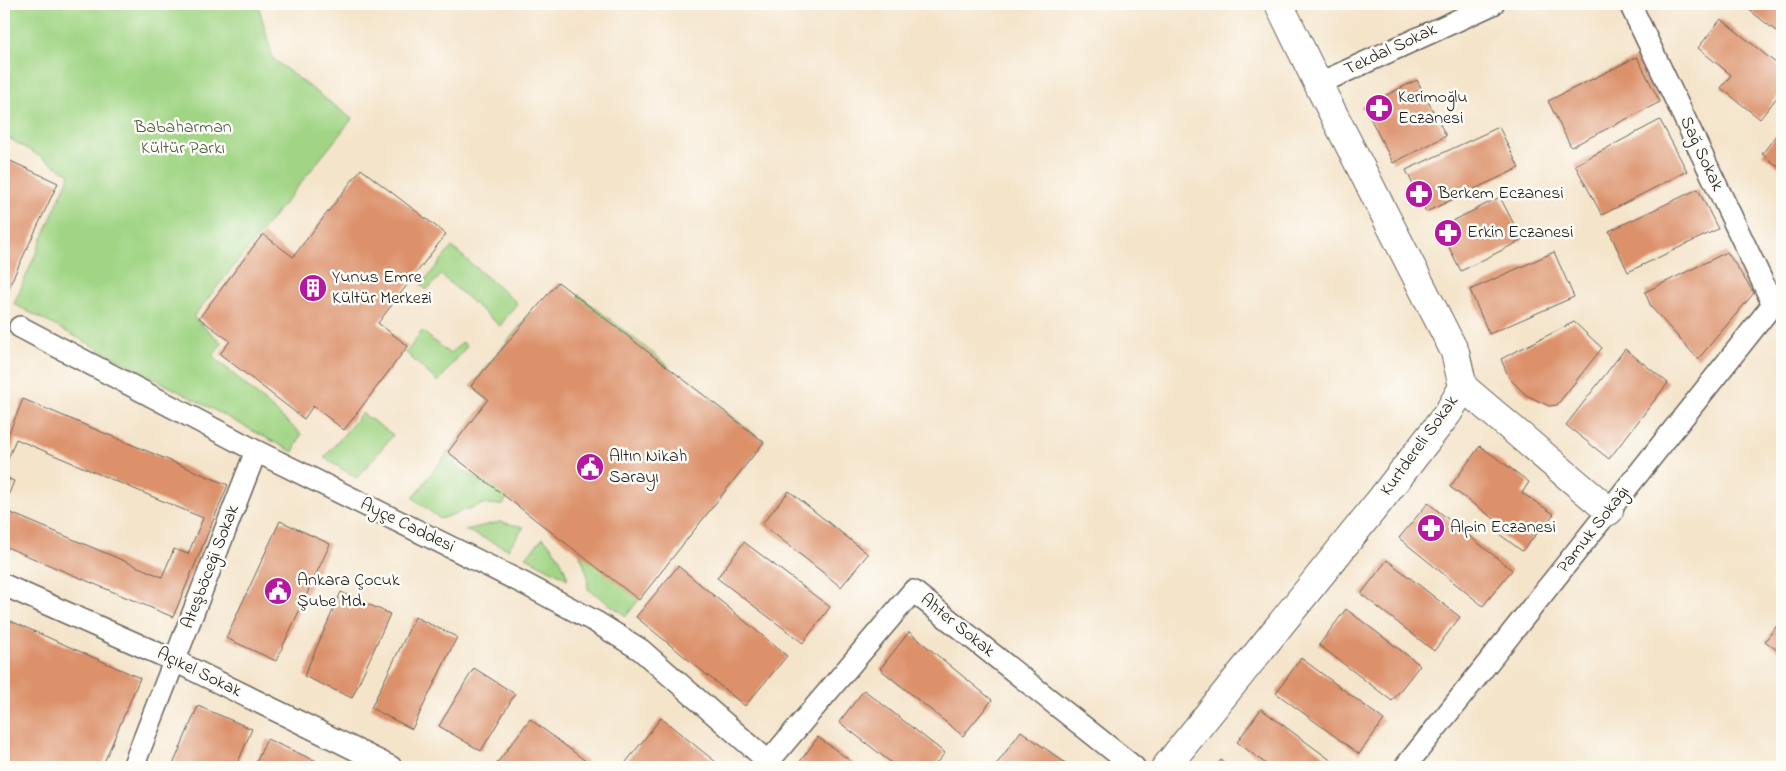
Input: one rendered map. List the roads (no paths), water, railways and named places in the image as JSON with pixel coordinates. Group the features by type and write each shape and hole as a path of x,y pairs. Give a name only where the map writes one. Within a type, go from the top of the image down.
{"street":[{"name":"Kurtdereli Sokak","path":"1166,767 1382,498 1448,413 1462,387 1455,352 1279,4"},
{"name":"Tekdal Sokak","path":"1318,84 1493,4"},
{"name":"Sağ Sokak","path":"1630,4 1778,298"},
{"name":"Pamuk Sokağı","path":"1405,767 1778,298"},
{"name":"Ayçe Caddesi","path":"20,327 256,451 527,585 603,626 641,650 672,675 767,764"},
{"path":"1462,387 1608,511"},
{"name":"Ateşböceği Sokak","path":"134,767 256,451"},
{"name":"Açıkel Sokak","path":"4,585 174,661 392,767"},
{"name":"Ahter Sokak","path":"767,764 913,591 1134,767"}],"place":[{"name":"Kerimoğlu Eczanesi","path":"1379,108"},
{"name":"Berkem Eczanesi","path":"1419,194"},
{"name":"Erkin Eczanesi","path":"1448,233"},
{"name":"Yunus Emre Kültür Merkezi","path":"313,288"},
{"name":"Altın Nikah Sarayı","path":"590,467"},
{"name":"Alpin Eczanesi","path":"1431,528"},
{"name":"Ankara Çocuk Şube Md.","path":"278,591"}],"park label":[{"name":"Babaharman Kültür Parkı","path":"183,138"}]}
